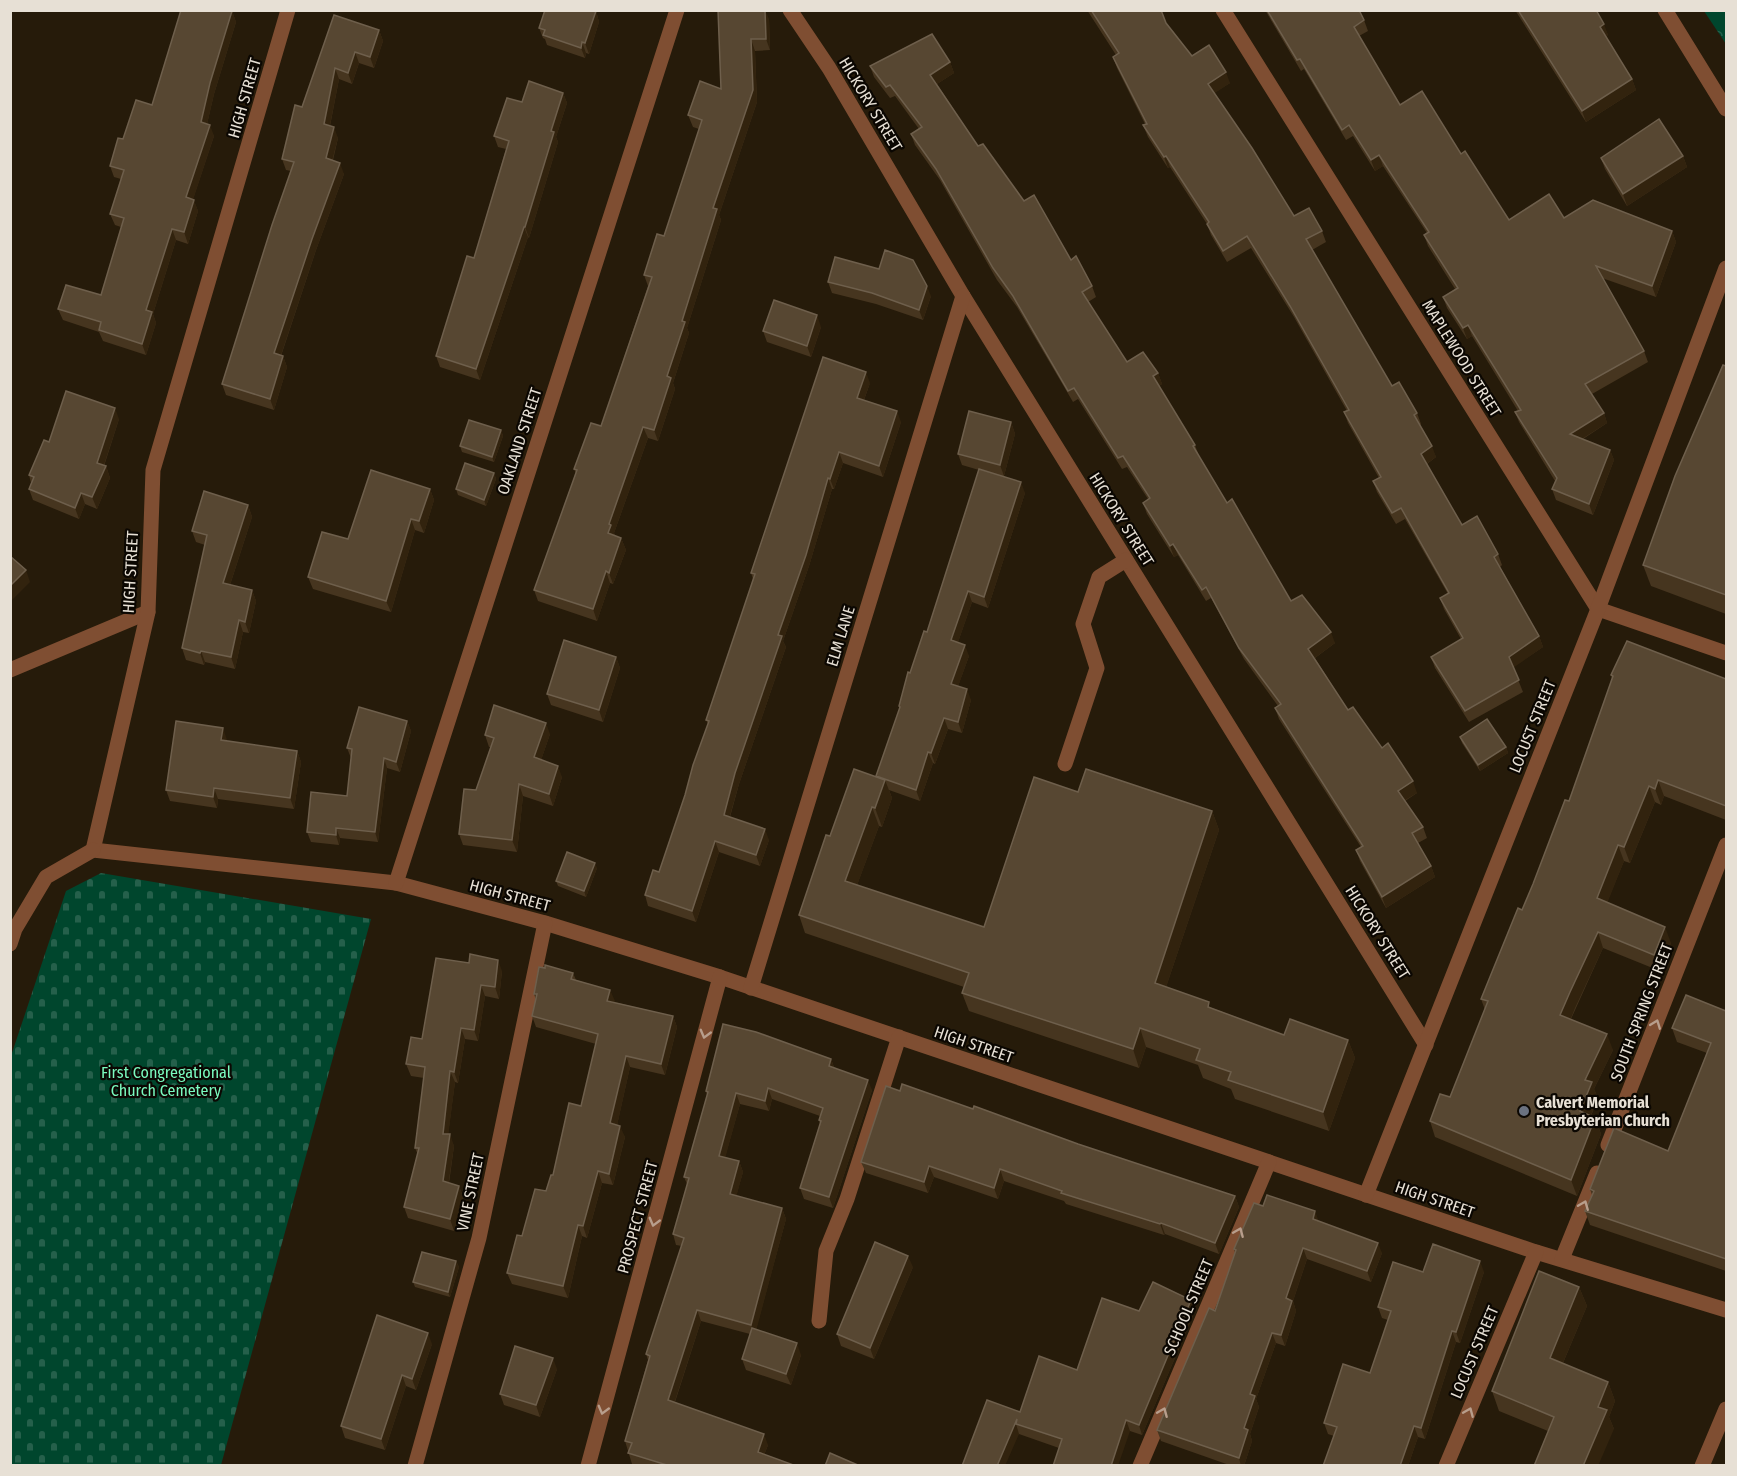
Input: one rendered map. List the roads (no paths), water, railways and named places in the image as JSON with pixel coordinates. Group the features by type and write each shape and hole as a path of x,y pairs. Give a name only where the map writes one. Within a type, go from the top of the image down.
{"street":[{"name":"HIGH STREET","path":"288,10 153,470 148,612 93,850 396,883 545,923 720,977 1536,1252 1726,1310"},
{"name":"OAKLAND STREET","path":"396,883 677,10"},
{"name":"HICKORY STREET","path":"790,10 829,68 963,296 1426,1045"},
{"name":"MAPLEWOOD STREET","path":"1223,10 1598,609"},
{"path":"1665,10 1726,109"},
{"name":"LOCUST STREET","path":"1366,1195 1598,609 1726,268"},
{"name":"ELM LANE","path":"751,988 963,296"},
{"path":"1065,764 1097,668 1083,624 1099,577 1126,560"},
{"path":"1598,609 1726,653"},
{"path":"10,670 148,612"},
{"name":"SOUTH SPRING STREET","path":"1562,1259 1726,845"},
{"path":"10,944 15,929 46,877 93,850"},
{"name":"VINE STREET","path":"415,1466 479,1238 545,923"},
{"name":"PROSPECT STREET","path":"588,1466 720,977"},
{"path":"819,1321 819,1301 826,1251 847,1199 899,1037"},
{"name":"SCHOOL STREET","path":"1140,1466 1269,1162"},
{"name":"LOCUST STREET","path":"1446,1466 1536,1252"},
{"path":"1702,1466 1726,1409"}],"place":[{"name":"Calvert Memorial Presbyterian Church","path":"1524,1111"}],"park label":[{"name":"First Congregational Church Cemetery","path":"166,1081"}]}
